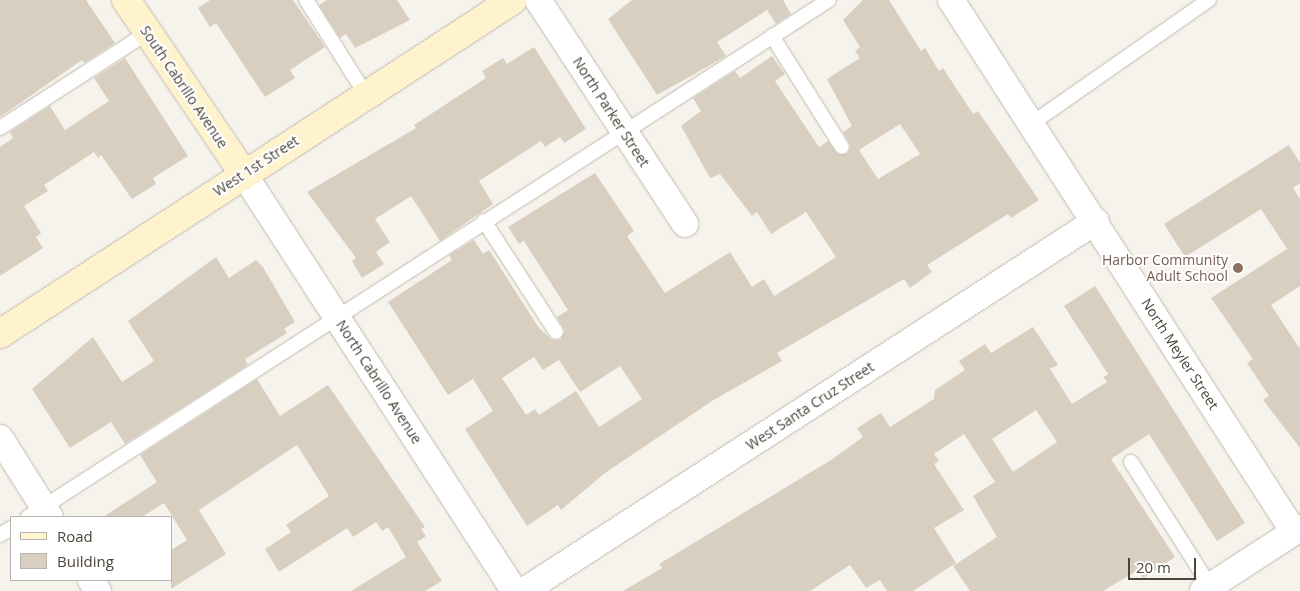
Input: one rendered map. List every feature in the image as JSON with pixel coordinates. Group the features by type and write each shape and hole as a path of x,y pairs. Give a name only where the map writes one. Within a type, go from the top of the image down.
{"street":[{"name":"South Cabrillo Avenue","path":"126,0 146,33 243,173"},
{"name":"West 1st Street","path":"0,334 243,173 513,0"},
{"name":"North Parker Street","path":"538,0 685,224"},
{"name":"North Meyler Street","path":"951,0 1297,530"},
{"name":"North Cabrillo Avenue","path":"243,173 514,591"},
{"name":"West Santa Cruz Street","path":"524,591 1096,222"},
{"path":"0,438 40,514"},
{"path":"1206,589 1297,530"}],"lane":[{"path":"306,0 366,95"},
{"path":"40,514 336,316 829,0"},
{"path":"1031,124 1208,0"},
{"path":"0,128 146,33"},
{"path":"772,36 842,147"},
{"path":"484,221 556,332"},
{"path":"1131,462 1206,589"}],"building":[{"path":"0,0 86,0 115,43 84,63 82,60 0,117"},
{"path":"210,0 293,0 325,47 290,70 295,78 265,97 216,23 210,27 198,8"},
{"path":"327,0 397,0 410,20 355,48 346,34 340,38 319,5"},
{"path":"632,0 783,0 791,14 776,24 767,10 717,42 726,56 657,95 608,19"},
{"path":"863,0 889,0 921,51 925,48 939,71 943,68 973,114 978,111 1039,200 1011,218 1008,214 927,265 932,272 910,288 904,279 777,353 782,361 712,401 605,473 561,510 558,505 527,526 465,429 493,411 473,379 448,395 388,302 452,260 449,255 474,240 483,254 489,250 539,328 552,340 560,340 565,331 557,317 568,310 524,241 519,244 508,227 595,173 634,231 627,236 665,293 730,252 752,287 764,279 774,296 810,274 836,257 806,212 771,234 757,212 752,216 720,174 710,178 681,126 701,111 693,98 735,71 740,78 772,56 785,74 775,81 819,147 828,141 838,154 847,154 851,146 843,132 852,126 827,79 860,58 855,51 860,47 843,20","holes":["900,124 920,154 878,179 859,150","534,357 543,370 559,360 580,392 620,366 642,399 599,427 576,391 539,415 535,409 526,415 502,378"]},
{"path":"534,47 586,129 564,143 560,137 545,147 541,141 479,181 493,204 440,241 411,196 375,219 390,242 376,252 384,264 362,278 352,261 356,258 307,192 416,128 414,125 486,78 482,71 503,58 507,64"},
{"path":"125,58 188,156 153,178 156,184 132,199 101,155 98,158 94,152 44,185 48,191 24,206 41,233 36,237 43,248 0,276 0,147 13,138 10,132 50,106 65,130 109,101 94,78"},
{"path":"1289,145 1300,163 1300,183 1293,188 1300,199 1300,286 1271,305 1300,349 1300,448 1263,400 1269,396 1247,363 1253,359 1211,298 1287,249 1261,209 1185,257 1164,224"},
{"path":"216,257 229,278 256,260 263,267 295,322 284,329 287,333 245,359 248,365 125,444 111,422 70,448 32,389 93,337 122,382 154,361 128,321"},
{"path":"1095,286 1245,523 1217,541 1149,434 1111,459 1175,557 1143,578 1138,570 1103,591 970,591 953,566 997,537 973,496 995,482 964,434 934,454 939,461 934,464 964,510 934,528 956,563 913,591 887,591 880,580 866,588 850,565 810,591 623,591 662,568 659,564 831,460 863,437 857,428 881,413 890,427 934,399 935,390 965,370 959,361 985,344 991,353 1033,327 1058,365 1050,369 1072,404 1107,382 1103,377 1108,374 1064,306","holes":["1036,410 1057,442 1013,472 992,439"]},
{"path":"257,379 280,416 328,385 425,527 421,529 426,536 417,542 442,581 425,591 351,591 406,557 388,527 382,531 376,522 353,537 347,528 279,572 265,549 291,532 286,525 329,496 297,445 199,510 226,554 171,589 172,549 187,540 164,503 144,516 105,516 157,482 140,455"}],"place":[{"name":"Harbor Community Adult School","path":"1238,268"}]}
